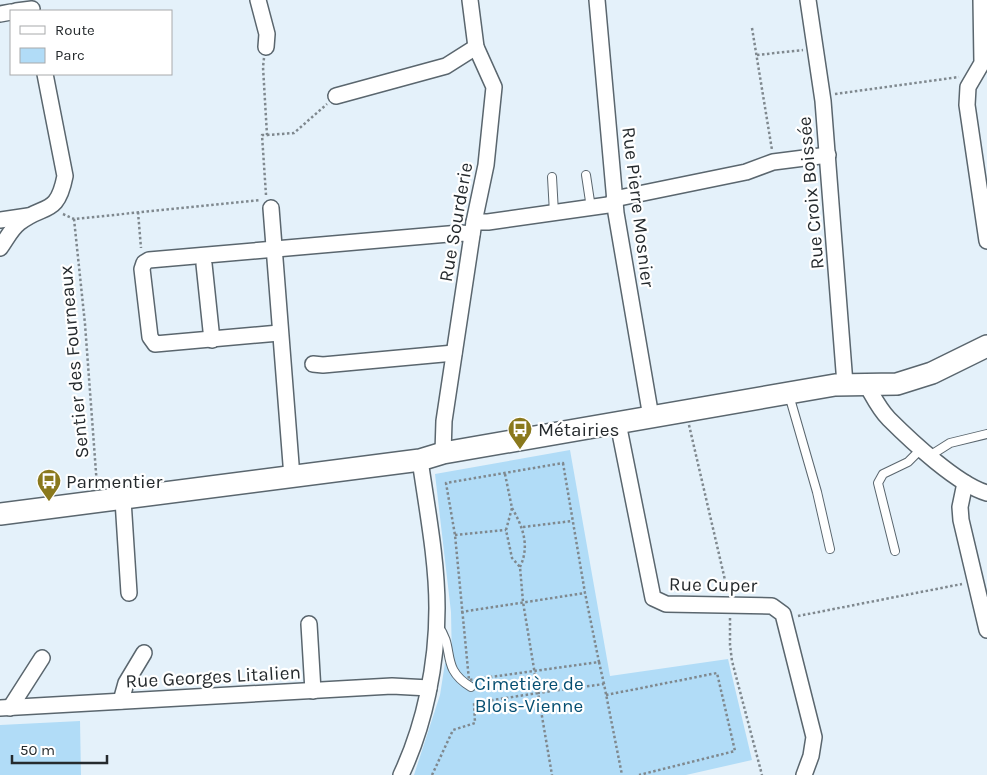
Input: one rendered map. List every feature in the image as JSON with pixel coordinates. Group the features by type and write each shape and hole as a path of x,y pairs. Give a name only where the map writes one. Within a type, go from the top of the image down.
{"street":[{"path":"258,0 266,34 266,47"},
{"name":"Rue Sourderie","path":"443,453 444,421 473,228 486,165 494,87 476,47 470,0"},
{"name":"Rue Pierre Mosnier","path":"597,0 614,201 652,417"},
{"name":"Rue Croix Boissée","path":"808,0 822,96 856,384"},
{"path":"981,0 982,63 968,87 967,105 987,241"},
{"path":"336,96 446,66 476,47"},
{"path":"0,248 18,223 50,208 59,197 65,176 45,75"},
{"path":"279,333 157,345 151,340 142,269 146,261 473,228 591,208 614,201 746,172 773,162 828,155"},
{"path":"269,204 292,477"},
{"path":"0,220 33,215"},
{"path":"204,264 212,340"},
{"path":"0,514 123,500 420,460 443,453 788,393 856,384 897,384 913,380 987,346"},
{"path":"313,364 323,366 454,353"},
{"path":"856,384 876,402 889,419 964,483 987,493"},
{"name":"Rue Cuper","path":"618,423 653,598 666,604 772,606 783,614 814,737 811,756 804,775"},
{"path":"401,775 421,723 429,688 436,624 437,596 420,460"},
{"path":"964,483 960,507 961,520 987,630"},
{"path":"123,500 129,593"},
{"path":"309,624 313,691"},
{"path":"121,701 126,683 144,652"},
{"path":"5,708 42,658"},
{"name":"Rue Georges Litalien","path":"5,708 392,686 429,688"}],"lane":[{"path":"586,175 591,208"},
{"path":"542,215 552,177"},
{"path":"788,393 817,492 830,549"},
{"path":"895,551 878,483 883,474 950,442 987,434"},
{"path":"436,624 444,634 452,671 471,687"}],"path":[{"path":"752,28 773,162"},
{"path":"266,47 263,67 267,134"},
{"path":"757,55 816,49"},
{"path":"822,96 977,74"},
{"path":"50,208 74,218 269,204 262,135 294,133 336,96"},
{"path":"138,212 142,251 146,261"},
{"name":"Sentier des Fourneaux","path":"74,218 85,324 99,503"},
{"path":"686,411 731,605 730,646 732,661 762,775"},
{"path":"600,662 469,680 455,535 446,483 563,463 585,593 600,662 622,775"},
{"path":"505,474 512,508 523,527 526,555 520,567 523,602 552,775"},
{"path":"512,508 507,519 506,530 512,558 520,567"},
{"path":"523,527 572,521"},
{"path":"455,535 506,530"},
{"path":"791,617 976,581"},
{"path":"461,612 585,593"},
{"path":"606,695 718,674 735,751 639,775"},
{"path":"432,775 453,730 475,724 474,703 604,684"}],"green space":[{"name":"Cimetière de Blois-Vienne","path":"570,450 610,676 728,659 752,760 686,775 414,775 440,695 445,663 452,664 451,612 435,474"},
{"path":"80,721 81,775 0,775 0,725"}],"place":[{"name":"Métairies","path":"520,450"},
{"name":"Parmentier","path":"49,502"}]}
